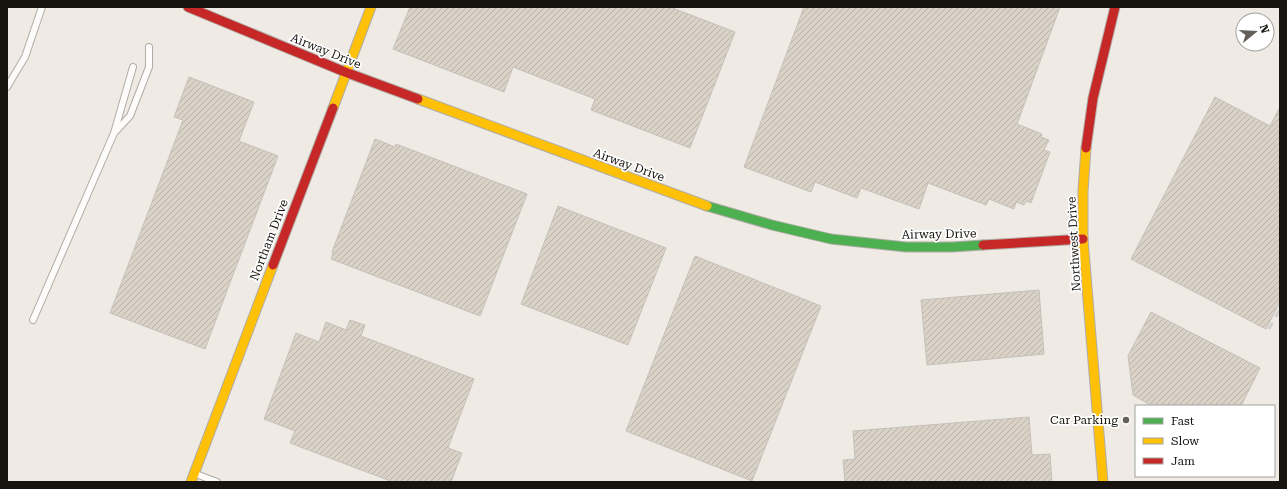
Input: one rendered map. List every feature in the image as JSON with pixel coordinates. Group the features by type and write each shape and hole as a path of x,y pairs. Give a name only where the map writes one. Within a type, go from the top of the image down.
{"street":[{"name":"Airway Drive","path":"188,7 345,72 703,205 772,224 831,239 906,248 952,247 1083,239"},
{"name":"Northam Drive","path":"193,478 345,72 371,7"},
{"name":"Northwest Drive","path":"1104,482 1083,239 1082,205 1084,166 1091,111 1115,7"}],"lane":[{"path":"7,87 25,57 42,7"},
{"path":"114,133 130,116 149,67 149,47"},
{"path":"33,320 114,133 133,67"},
{"path":"193,478 217,482"}],"building":[{"path":"410,7 670,7 735,32 690,148 591,110 595,99 513,67 504,92 393,49"},
{"path":"804,7 1060,7 1017,124 1042,134 1041,137 1049,140 1044,150 1050,152 1031,203 1026,201 1024,205 1016,202 1014,209 989,199 986,205 928,183 919,209 861,188 857,198 815,182 811,192 744,167"},
{"path":"189,77 254,102 239,141 278,156 205,349 110,313 183,120 174,117"},
{"path":"1215,97 1270,126 1280,107 1280,302 1266,329 1131,259"},
{"path":"375,139 395,147 396,144 527,194 480,316 331,259 332,252"},
{"path":"558,206 666,248 628,345 521,304"},
{"path":"695,256 821,306 752,481 626,431"},
{"path":"1039,290 1044,354 927,365 921,300"},
{"path":"1151,312 1260,368 1242,405 1150,405 1133,395 1128,356"},
{"path":"350,320 365,325 361,336 474,379 448,448 462,453 451,482 393,482 290,443 295,431 264,419 296,333 319,342 326,322 346,330"},
{"path":"1029,417 1032,455 1050,454 1052,482 845,482 843,460 855,459 853,431"}],"railway":[{"path":"1269,329 1280,309"}],"traffic: fast":[{"path":"707,206 772,225 831,239 906,247 983,245"}],"traffic: slow":[{"path":"333,108 371,7"},
{"path":"418,99 707,206"},
{"path":"1086,148 1083,191 1083,239 1103,482"},
{"path":"191,482 273,265"}],"traffic: jam":[{"path":"188,7 345,72 418,99"},
{"path":"1086,148 1093,98 1115,7"},
{"path":"273,265 333,108"},
{"path":"983,245 1083,239"}],"place":[{"name":"Car Parking","path":"1126,420"}]}
